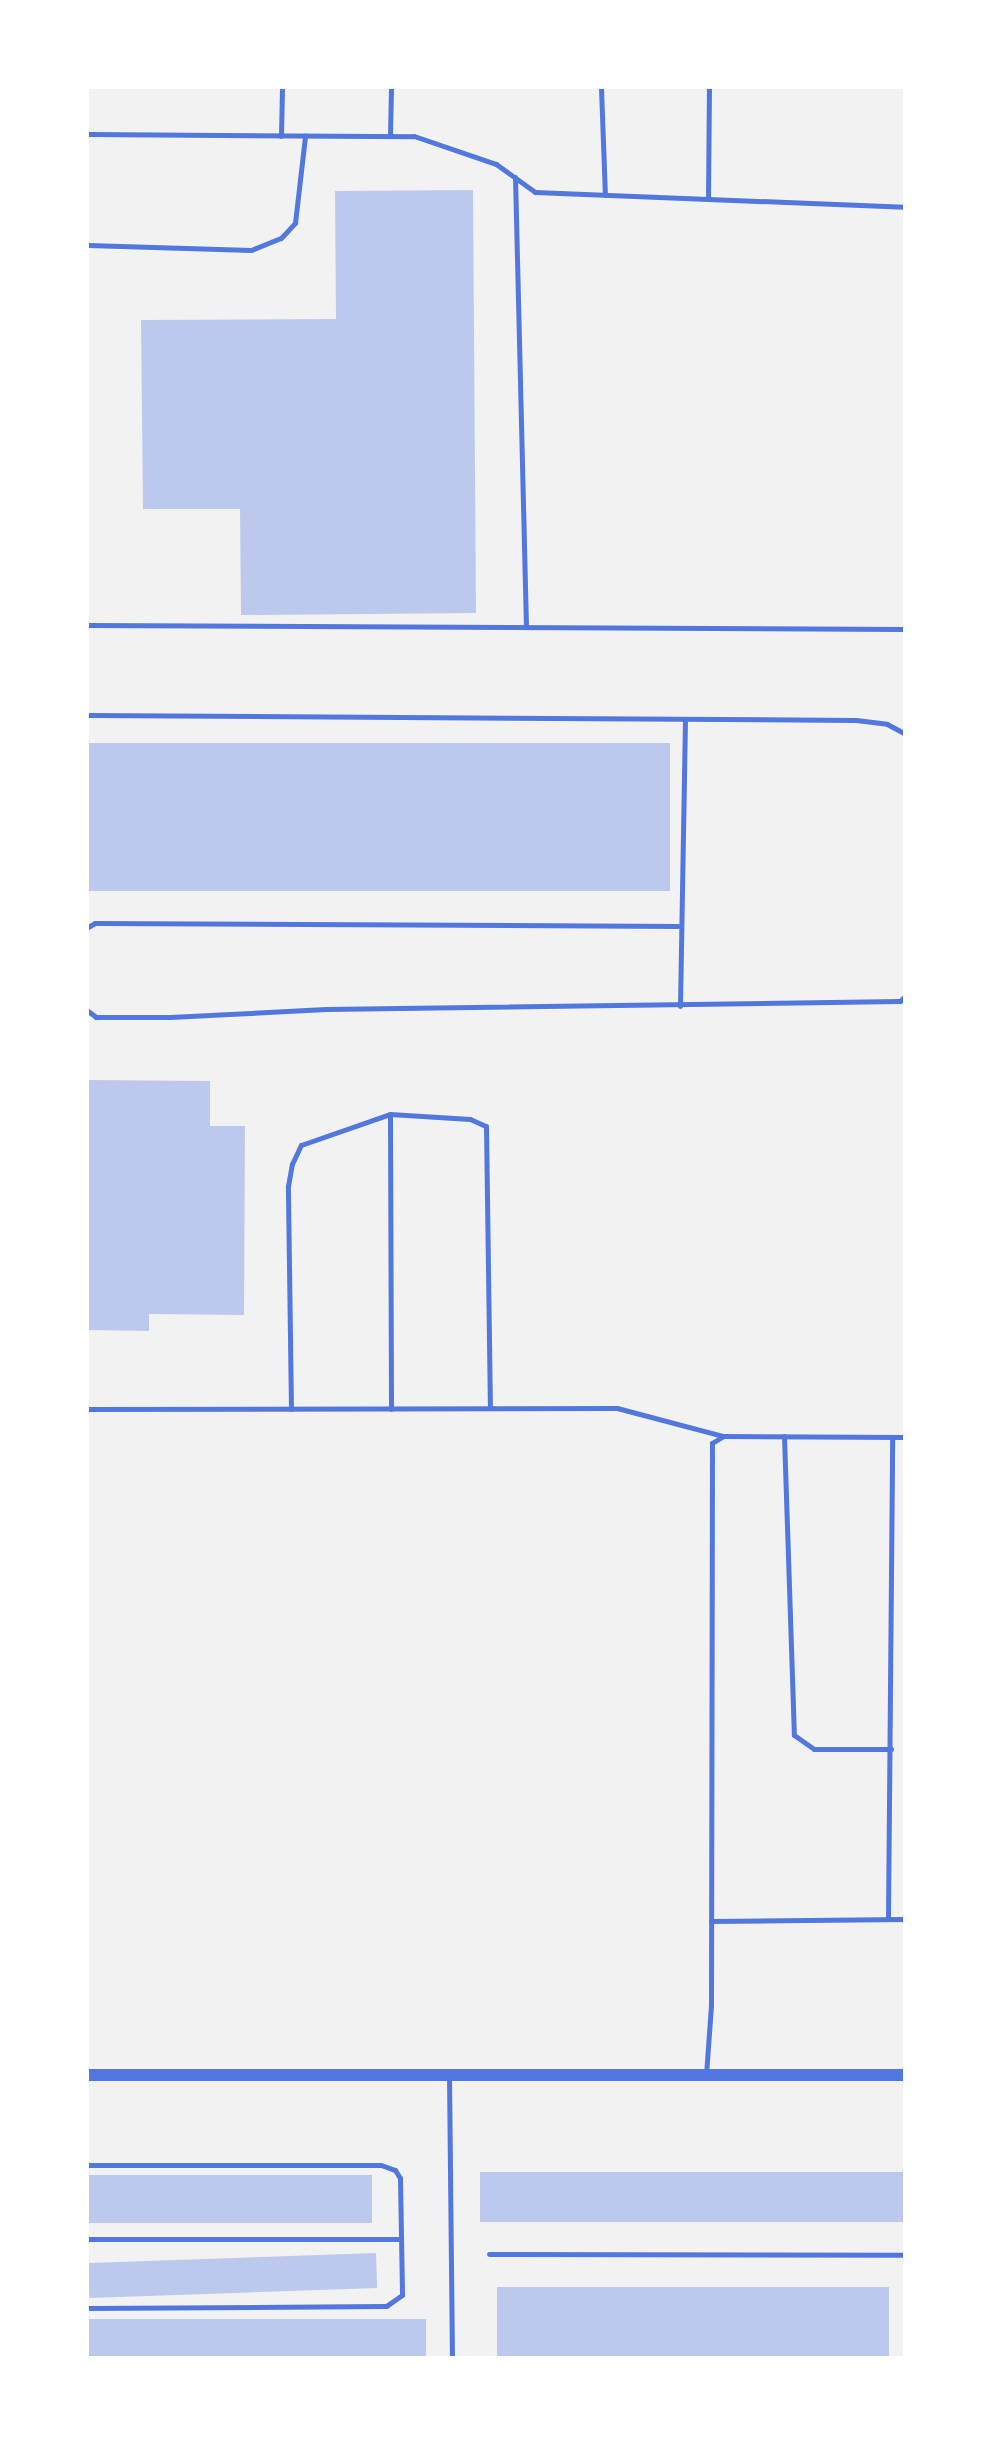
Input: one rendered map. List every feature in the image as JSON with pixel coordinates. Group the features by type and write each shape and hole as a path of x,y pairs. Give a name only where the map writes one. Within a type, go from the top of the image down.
{"street":[{"path":"88,2075 905,2075"}],"lane":[{"path":"281,136 282,88"},
{"path":"390,136 391,88"},
{"path":"601,88 605,195"},
{"path":"708,199 709,88"},
{"path":"88,134 414,136 496,164 535,192 905,207"},
{"path":"88,245 251,250 281,238 295,223 305,136"},
{"path":"516,177 526,626"},
{"path":"88,625 905,629"},
{"path":"88,715 856,720 887,724 905,733"},
{"path":"680,1006 678,926 685,719"},
{"path":"88,927 96,923 678,926"},
{"path":"88,1010 96,1017 170,1017 326,1009 680,1006 762,1000 900,1001 905,997"},
{"path":"291,1409 288,1186 292,1164 301,1145 390,1114 470,1119 486,1126 490,1406"},
{"path":"390,1114 391,1409"},
{"path":"88,1409 391,1409 490,1406 617,1408 723,1436 905,1437"},
{"path":"706,2075 711,1921 712,1443 723,1436"},
{"path":"784,1436 794,1735 814,1749 891,1749"},
{"path":"888,1918 891,1437"},
{"path":"711,1921 905,1919"},
{"path":"449,2075 452,2357"},
{"path":"88,2165 381,2165 395,2170 400,2178 402,2295 386,2306 88,2308"},
{"path":"88,2238 401,2239"},
{"path":"489,2254 905,2255"}],"building":[{"path":"473,190 476,613 241,615 240,509 143,509 141,320 336,319 335,191"},
{"path":"88,743 670,743 670,891 88,891"},
{"path":"88,1080 210,1081 210,1126 245,1126 244,1315 149,1314 149,1331 88,1330"},
{"path":"480,2172 904,2172 904,2222 480,2222"},
{"path":"88,2175 372,2175 372,2223 88,2223"},
{"path":"376,2253 377,2288 89,2298 88,2263"},
{"path":"497,2287 889,2287 889,2358 497,2358"},
{"path":"88,2319 426,2319 426,2358 88,2358"}]}
